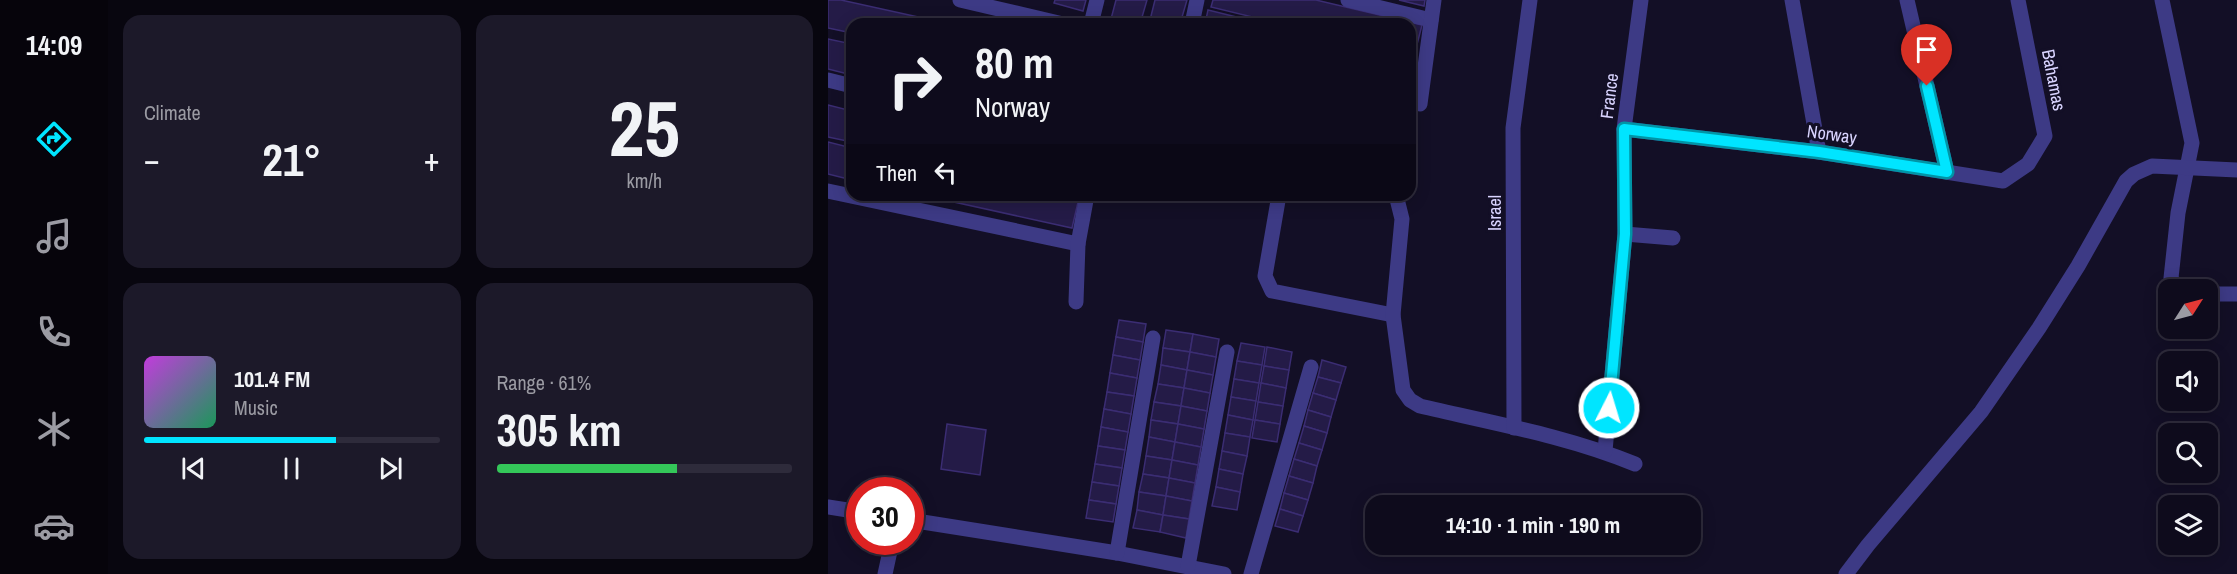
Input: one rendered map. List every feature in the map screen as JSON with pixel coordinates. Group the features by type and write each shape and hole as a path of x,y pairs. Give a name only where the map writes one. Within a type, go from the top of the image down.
{"street":[{"path":"960,0 995,4 1043,18"},
{"path":"1092,18 1097,0"},
{"path":"1193,18 1197,0"},
{"path":"1348,0 1431,20"},
{"path":"1416,98 1434,0"},
{"name":"Israel","path":"1514,428 1513,128 1530,0"},
{"name":"France","path":"1605,452 1625,234 1624,129 1641,0"},
{"path":"1792,0 1819,152"},
{"path":"1907,0 1947,172"},
{"name":"Bahamas","path":"2018,0 2045,136 2028,164"},
{"path":"2162,0 2192,143 2178,213 2172,279"},
{"path":"828,80 846,84"},
{"name":"Norway","path":"1624,129 1819,152 2003,181 2028,164"},
{"path":"1846,574 1981,412 2039,328 2078,266 2126,181 2134,174 2152,166 2237,170"},
{"path":"828,191 846,195"},
{"path":"875,201 1078,244"},
{"path":"1076,302 1078,244 1086,201"},
{"path":"1278,201 1265,276 1272,291 1393,315"},
{"path":"1398,201 1402,219 1393,315 1403,390 1410,400 1420,406 1605,452 1635,464"},
{"path":"1625,234 1673,238"},
{"path":"2218,294 2237,294"},
{"path":"1117,553 1153,338"},
{"path":"1188,566 1227,352"},
{"path":"1251,574 1311,367"},
{"path":"828,507 846,510"},
{"path":"924,522 1117,553 1224,574"},
{"path":"885,574 889,555"}],"building":[{"path":"828,0 841,0 923,18 846,18 846,32 828,28"},
{"path":"1055,0 1086,0 1083,11 1054,3"},
{"path":"1116,0 1147,0 1142,18 1111,18"},
{"path":"1155,0 1187,0 1182,18 1150,18"},
{"path":"1213,0 1316,0 1392,18 1256,18 1211,7"},
{"path":"1399,0 1425,0 1424,6"},
{"path":"1208,10 1241,18 1206,18"},
{"path":"1416,24 1422,25 1416,48"},
{"path":"828,39 846,43 846,74 828,69"},
{"path":"828,105 846,110 846,141 828,137"},
{"path":"828,142 846,146 846,178 828,174"},
{"path":"949,201 1078,201 1072,228"},
{"path":"1119,320 1146,324 1143,342 1116,337"},
{"path":"1166,330 1193,334 1190,352 1163,348"},
{"path":"1193,334 1219,339 1216,357 1190,352"},
{"path":"1116,337 1143,342 1140,360 1113,355"},
{"path":"1241,343 1265,347 1262,365 1237,361"},
{"path":"1267,347 1292,352 1289,370 1264,366"},
{"path":"1163,348 1190,352 1187,370 1161,365"},
{"path":"1190,352 1216,357 1213,375 1187,370"},
{"path":"1113,355 1140,360 1137,378 1110,373"},
{"path":"1322,360 1346,367 1341,383 1318,377"},
{"path":"1237,361 1262,365 1259,383 1234,379"},
{"path":"1161,365 1187,370 1184,388 1158,384"},
{"path":"1264,366 1289,370 1286,388 1261,383"},
{"path":"1187,370 1213,375 1210,393 1184,388"},
{"path":"1110,373 1137,378 1134,396 1107,392"},
{"path":"1318,377 1341,383 1336,400 1313,393"},
{"path":"1234,379 1259,383 1256,401 1231,397"},
{"path":"1261,383 1286,388 1283,406 1258,402"},
{"path":"1158,384 1184,388 1181,406 1154,402"},
{"path":"1184,388 1210,393 1207,411 1181,406"},
{"path":"1107,392 1134,396 1131,414 1104,409"},
{"path":"1313,393 1336,400 1331,417 1308,410"},
{"path":"1231,397 1256,401 1253,420 1228,415"},
{"path":"1154,402 1181,406 1178,424 1151,420"},
{"path":"1258,402 1283,406 1280,424 1255,420"},
{"path":"1181,406 1207,411 1204,429 1178,424"},
{"path":"1104,409 1131,414 1128,432 1101,427"},
{"path":"1308,410 1331,417 1327,433 1304,426"},
{"path":"1228,415 1253,420 1250,437 1225,433"},
{"path":"1151,420 1178,424 1175,442 1149,437"},
{"path":"1255,420 1280,424 1277,442 1252,438"},
{"path":"947,424 986,430 980,475 941,469"},
{"path":"1178,424 1204,429 1201,447 1175,442"},
{"path":"1304,426 1327,433 1322,450 1299,443"},
{"path":"1101,427 1128,432 1125,450 1098,446"},
{"path":"1225,433 1250,437 1247,456 1222,451"},
{"path":"1149,437 1175,442 1172,460 1146,456"},
{"path":"1175,442 1201,447 1198,465 1172,460"},
{"path":"1299,443 1322,450 1317,466 1294,459"},
{"path":"1098,446 1125,450 1122,468 1095,464"},
{"path":"1222,451 1247,456 1243,474 1219,469"},
{"path":"1146,456 1172,460 1169,478 1143,474"},
{"path":"1294,459 1317,466 1313,483 1289,476"},
{"path":"1172,460 1198,465 1195,483 1169,478"},
{"path":"1095,464 1122,468 1119,486 1092,482"},
{"path":"1219,469 1243,474 1240,492 1216,487"},
{"path":"1143,474 1169,478 1166,496 1139,492"},
{"path":"1289,476 1313,483 1308,500 1284,493"},
{"path":"1169,478 1195,483 1192,501 1166,496"},
{"path":"1092,482 1119,486 1116,504 1089,500"},
{"path":"1216,487 1240,492 1237,510 1212,506"},
{"path":"1139,492 1166,496 1163,515 1137,510"},
{"path":"1284,493 1308,500 1303,516 1280,509"},
{"path":"1166,496 1192,501 1189,519 1163,515"},
{"path":"1089,500 1116,504 1113,522 1086,518"},
{"path":"1280,509 1303,516 1298,532 1275,526"},
{"path":"1137,510 1163,515 1160,532 1133,528"},
{"path":"1163,515 1189,519 1186,538 1160,532"}],"route":[{"path":"1609,408 1625,234 1624,129 1819,152 1947,172 1927,86"}]}
